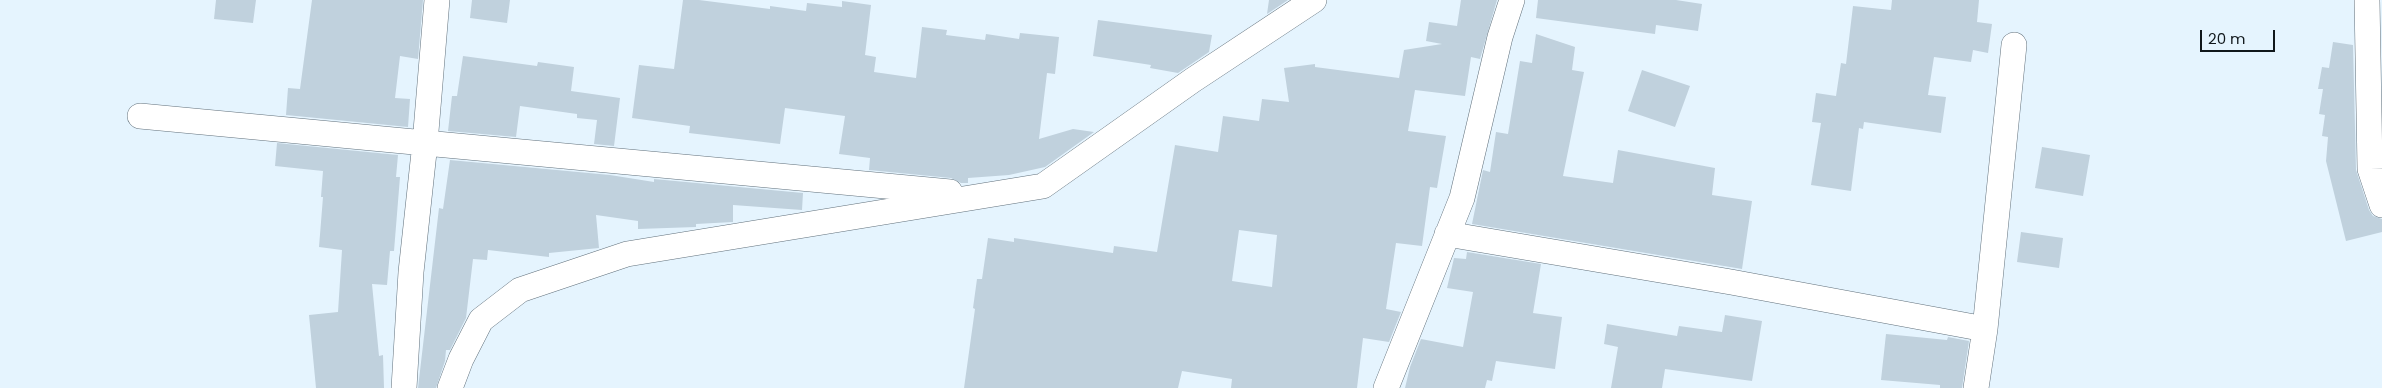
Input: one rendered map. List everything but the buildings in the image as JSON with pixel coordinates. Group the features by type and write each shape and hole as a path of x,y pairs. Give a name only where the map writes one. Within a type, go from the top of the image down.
{"street":[{"path":"404,388 411,272 425,143 437,0"},
{"path":"450,388 460,359 481,320 520,290 627,254 1043,186 1193,80 1314,0"},
{"path":"1386,388 1462,198 1500,38 1512,0"},
{"path":"2372,10 2376,117 2370,169 2382,205"},
{"path":"1976,388 1985,329 2014,44"},
{"path":"140,116 984,195"},
{"path":"1447,234 1730,282 1985,329"}]}
